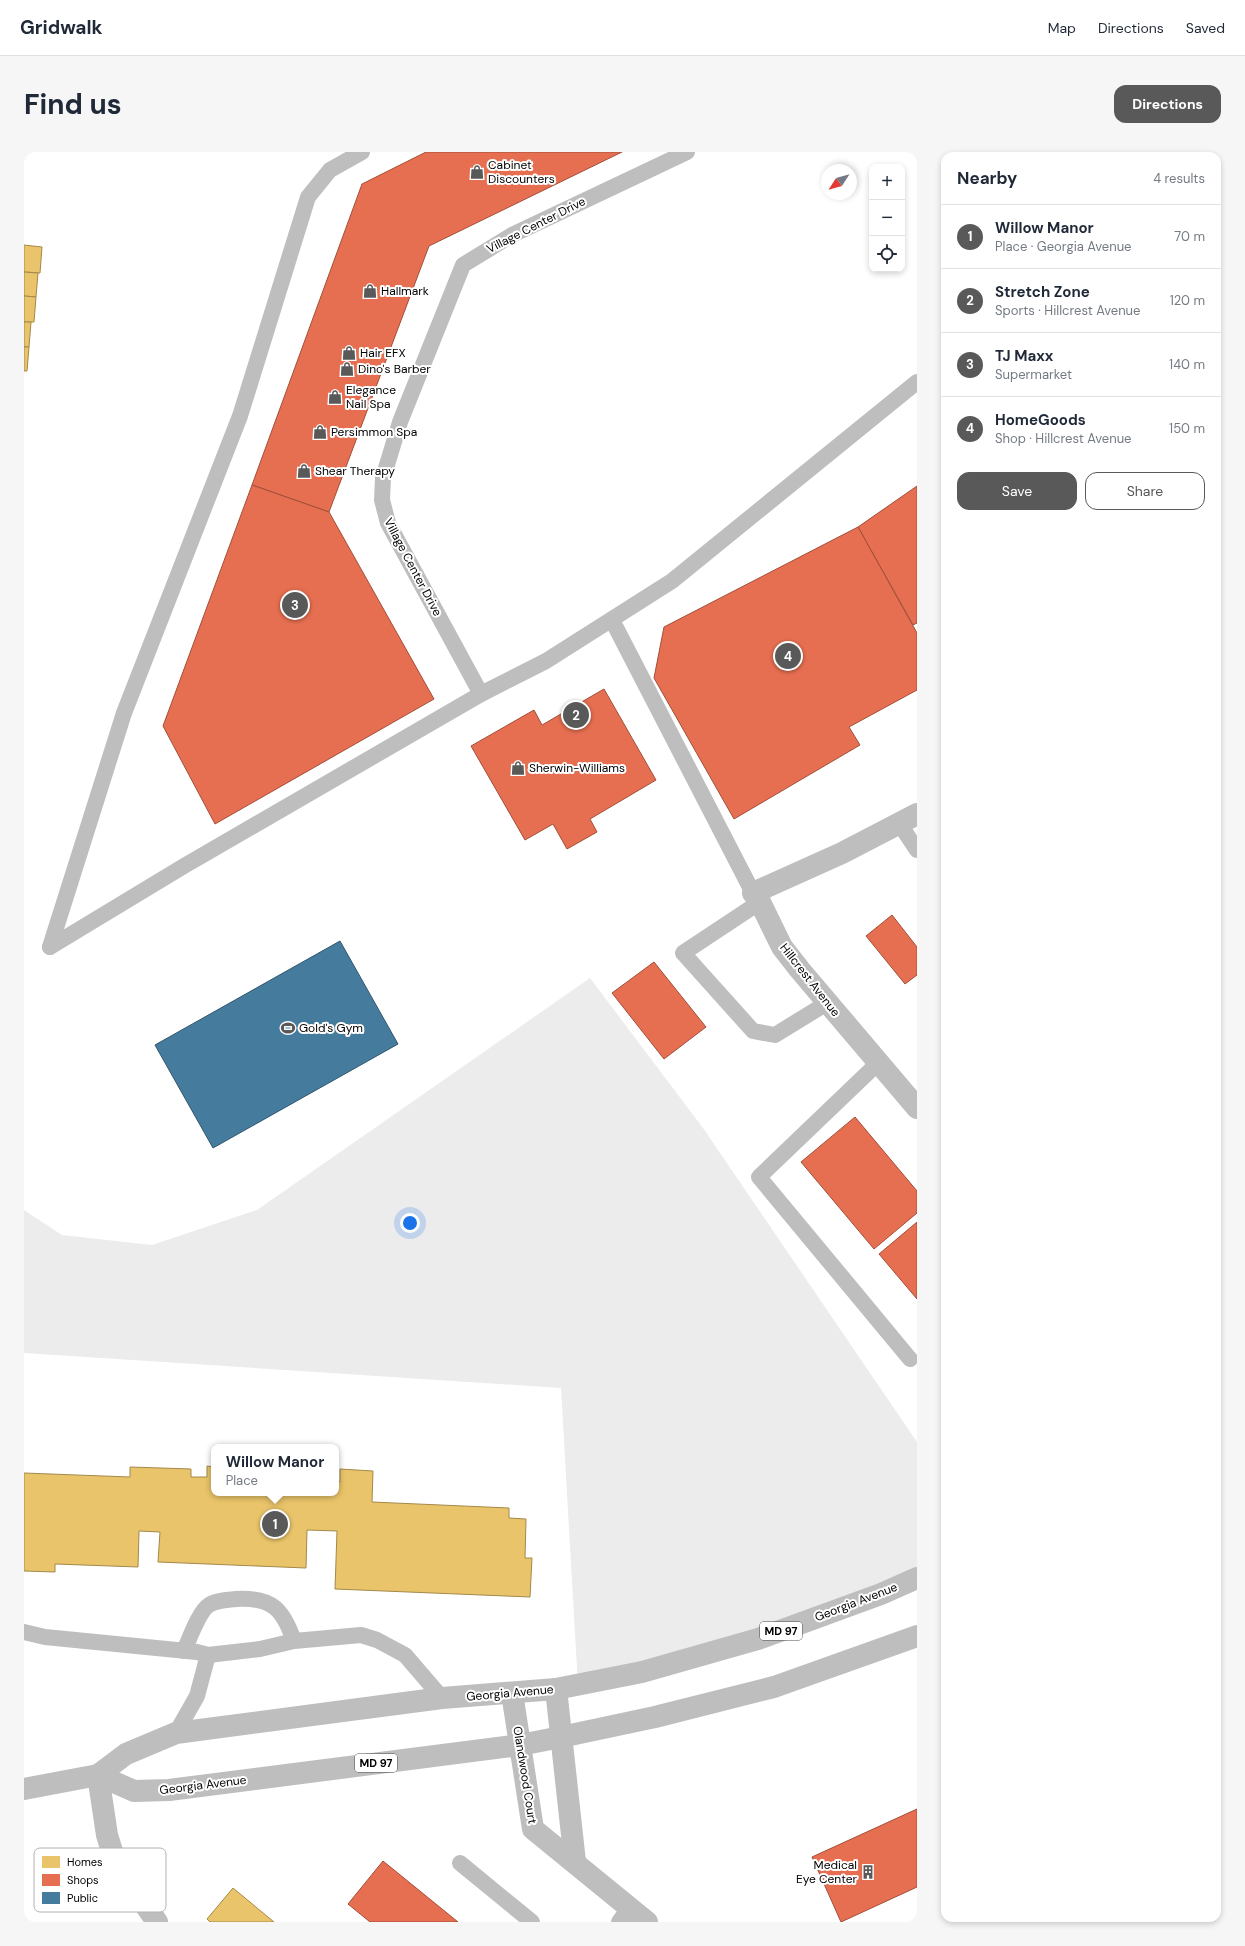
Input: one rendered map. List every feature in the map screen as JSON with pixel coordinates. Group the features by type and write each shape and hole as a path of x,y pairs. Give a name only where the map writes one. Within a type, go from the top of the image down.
{"main road":[{"path":"756,898 908,818"},
{"name":"Hillcrest Avenue","path":"756,898 782,947 827,1003 917,1108"},
{"name":"Georgia Avenue","path":"24,1789 98,1775 126,1754 176,1733 442,1698 556,1689 642,1672 758,1639 881,1594 917,1578"},
{"name":"Georgia Avenue","path":"98,1775 134,1791 169,1790 520,1745 655,1717 774,1688 917,1636"},
{"path":"556,1689 575,1862"},
{"name":"Olandwood Court","path":"512,1693 533,1829 575,1862 624,1915 647,1922"},
{"path":"98,1775 107,1835 111,1848"},
{"path":"150,1912 157,1922"}],"lane":[{"path":"362,152 330,170 308,197 240,416 124,713 50,947 184,866 482,694 546,661 672,581 917,382"},
{"name":"Village Center Drive","path":"482,694 388,523 382,500 383,478 400,422 463,265 512,235 687,152"},
{"path":"612,620 756,898 683,953 753,1031 774,1035 827,1003"},
{"path":"908,818 917,850"},
{"path":"878,1063 759,1177 910,1359"},
{"path":"184,1651 201,1616 209,1605 225,1600 252,1598 272,1605 287,1620 294,1642"},
{"path":"24,1632 46,1637 184,1651 208,1655 260,1649 294,1642 361,1635 377,1640 405,1655 442,1698"},
{"path":"176,1733 197,1696 208,1655"},
{"path":"460,1863 532,1922"}],"shaded area":[{"path":"590,978 703,1128 917,1442 917,1578 578,1686 561,1388 24,1353 24,1210 62,1235 152,1245 257,1210"}],"building: Homes":[{"path":"24,245 42,247 40,273 24,272"},
{"path":"24,272 38,273 36,297 24,296"},
{"path":"24,296 36,297 34,322 24,322"},
{"path":"24,322 31,322 29,347 24,347"},
{"path":"24,347 29,347 27,371 24,371"},
{"path":"207,1466 211,1467 211,1496 339,1496 340,1469 373,1471 372,1502 509,1508 509,1518 526,1519 525,1558 532,1558 530,1597 335,1589 337,1531 307,1530 306,1568 158,1562 160,1532 139,1531 138,1567 55,1564 55,1572 24,1571 24,1473 130,1477 130,1467 191,1469 191,1477 207,1477"},
{"path":"233,1888 274,1922 210,1922 207,1919"}],"building: Shops":[{"path":"426,152 622,152 429,246 329,512 252,485 362,184"},
{"path":"252,485 329,512 434,699 215,824 163,726"},
{"path":"917,486 917,623 913,625 858,527"},
{"path":"858,527 917,633 917,690 849,727 860,745 734,819 654,678 664,627"},
{"path":"604,689 656,780 590,819 597,832 567,849 553,824 525,840 471,746 534,710 542,725"},
{"path":"892,915 917,947 917,975 905,984 866,936"},
{"path":"654,962 706,1027 664,1059 612,993"},
{"path":"855,1117 917,1191 917,1213 874,1249 801,1162"},
{"path":"917,1222 917,1299 879,1254"},
{"name":"Medical Eye Center","path":"917,1809 917,1887 841,1922 812,1857"},
{"path":"383,1861 458,1922 370,1922 348,1904"}],"building: Public":[{"path":"340,941 398,1044 213,1148 155,1045"}],"place":[{"name":"Cabinet Discounters","path":"477,172"},
{"name":"Hallmark","path":"370,291"},
{"name":"Hair EFX","path":"349,353"},
{"name":"Dino's Barber","path":"347,369"},
{"name":"Elegance Nail Spa","path":"335,397"},
{"name":"Persimmon Spa","path":"320,432"},
{"name":"Shear Therapy","path":"304,471"},
{"name":"TJ Maxx","path":"295,605"},
{"name":"HomeGoods","path":"788,656"},
{"name":"Stretch Zone","path":"576,715"},
{"name":"Sherwin-Williams","path":"518,768"},
{"name":"Gold's Gym","path":"288,1028"},
{"name":"Willow Manor","path":"275,1524"},
{"name":"Medical Eye Center","path":"868,1872"}]}
